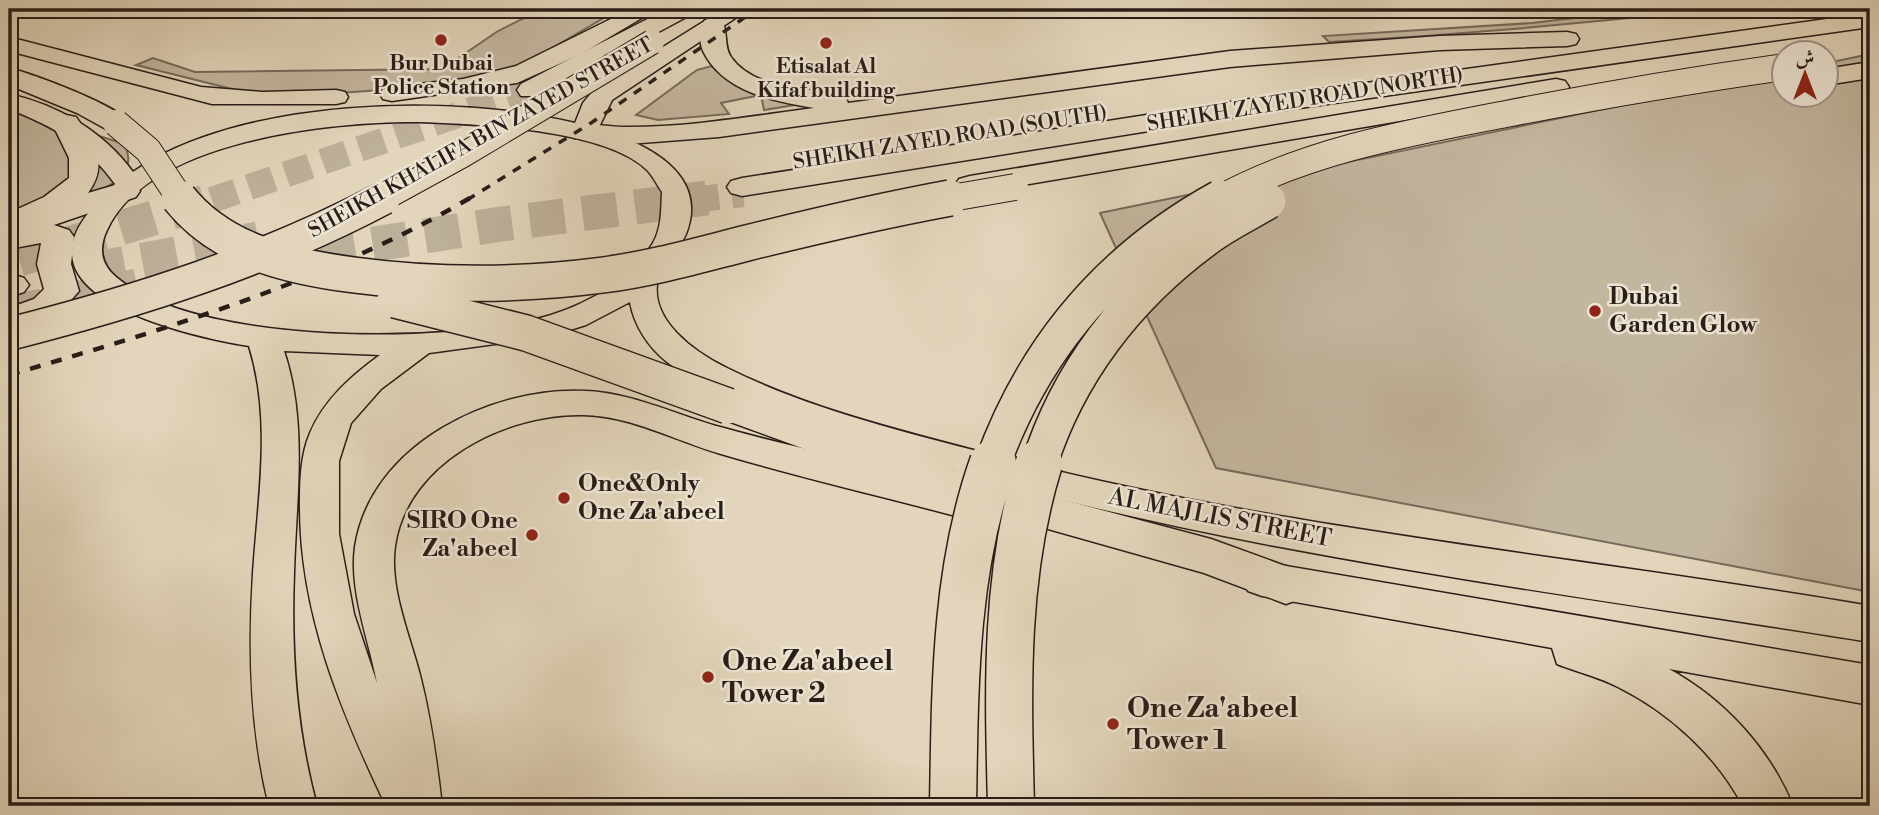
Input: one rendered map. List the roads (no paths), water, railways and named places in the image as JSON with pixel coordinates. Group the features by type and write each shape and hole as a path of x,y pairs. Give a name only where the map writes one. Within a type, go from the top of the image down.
{"highway":[{"path":"530,80 684,9"},
{"name":"SHEIKH ZAYED ROAD (SOUTH)","path":"741,184 1604,38 1827,9"},
{"path":"710,17 713,48 720,60 741,78 764,88 819,100 917,103"},
{"name":"SHEIKH ZAYED ROAD (NORTH)","path":"741,184 1243,108 1870,20"},
{"path":"1840,38 1870,30"},
{"path":"584,132 628,136 688,132 1240,58 1440,43 1477,44 1604,38"},
{"path":"741,184 1544,72 1722,51 1770,55"},
{"path":"646,271 753,229 832,210 1513,96 1722,51"},
{"path":"1840,60 1870,56"},
{"path":"267,258 319,271 408,282 484,284 574,279 663,264 873,212 1015,187 1371,132 1770,57"},
{"path":"953,806 959,620 965,571 985,485 1012,412 1038,363 1069,320 1114,272 1164,232 1215,200 1270,174 1328,153 1770,57"},
{"path":"1840,75 1870,71"},
{"path":"9,76 87,107 116,123 149,150 175,194 195,218 223,238 267,258 343,287 526,332 945,484 1211,557 1286,585"},
{"path":"1011,806 1010,619 1016,554 1033,480 1055,418 1083,365 1114,320 1155,277 1200,241 1248,211 1298,187 1350,169 1519,131 1770,86"},
{"path":"9,226 59,201 85,176 86,166 66,123"},
{"path":"9,226 127,189"},
{"path":"9,322 47,307 62,291 54,264 58,237 46,232 11,266"},
{"path":"9,322 126,297"}],"main road":[{"name":"SHEIKH KHALIFA BIN ZAYED STREET","path":"388,114 530,80 646,9"},
{"name":"SHEIKH KHALIFA BIN ZAYED STREET","path":"9,334 124,304 246,262 331,225 481,143 652,43 710,17 738,9"},
{"name":"SHEIKH KHALIFA BIN ZAYED STREET","path":"584,132 595,103 603,95 710,17"},
{"path":"9,44 188,93 270,108 344,116"},
{"path":"188,93 280,100 411,93 530,80"},
{"path":"9,101 66,123 103,149 127,189"},
{"path":"388,114 490,117 584,132 613,141 643,155 657,166 671,184 677,206 676,222 670,238 646,271 603,306 559,324 522,332 420,343 320,344 263,338 184,321 126,297 97,277 88,260 87,250 98,220 127,189 162,166 223,141 286,124 344,116 388,114"},
{"name":"AL MAJLIS STREET","path":"646,271 645,307 660,337 706,373 831,421 920,450 1119,499 1326,539 1870,624"},
{"path":"263,338 279,396 271,649 276,718 293,806"},
{"path":"411,806 363,705 337,638 318,531 320,455 330,429 346,404 381,371 420,343"},
{"name":"AL MAJLIS STREET","path":"418,806 405,712 375,550 382,518 412,473 440,449 473,428 509,414 564,403 600,404 751,450 876,479 1044,526 1286,585 1661,647 1870,685"},
{"path":"278,493 320,481"},
{"path":"1286,585 1352,608 1559,648 1618,665 1677,699 1713,728 1742,761 1769,806"}],"tunnel":[{"path":"216,199 530,90"},
{"path":"693,200 743,194"},
{"path":"268,261 501,224 707,198"},
{"path":"19,259 216,199"},
{"path":"212,200 216,199"},
{"path":"90,270 258,239"},
{"path":"9,313 137,286"}],"railway":[{"path":"467,200 591,123 757,9"},
{"path":"9,375 186,321 303,278 416,228 470,198"}],"place":[{"name":"Bur Dubai Police Station","path":"441,40"},
{"name":"Etisalat Al Kifaf building","path":"826,43"},
{"name":"Dubai Garden Glow","path":"1595,311"},
{"name":"One&Only One Za'abeel","path":"564,498"},
{"name":"SIRO One Za'abeel","path":"532,535"},
{"name":"One Za'abeel Tower 2","path":"708,677"},
{"name":"One Za'abeel Tower 1","path":"1113,724"}]}
